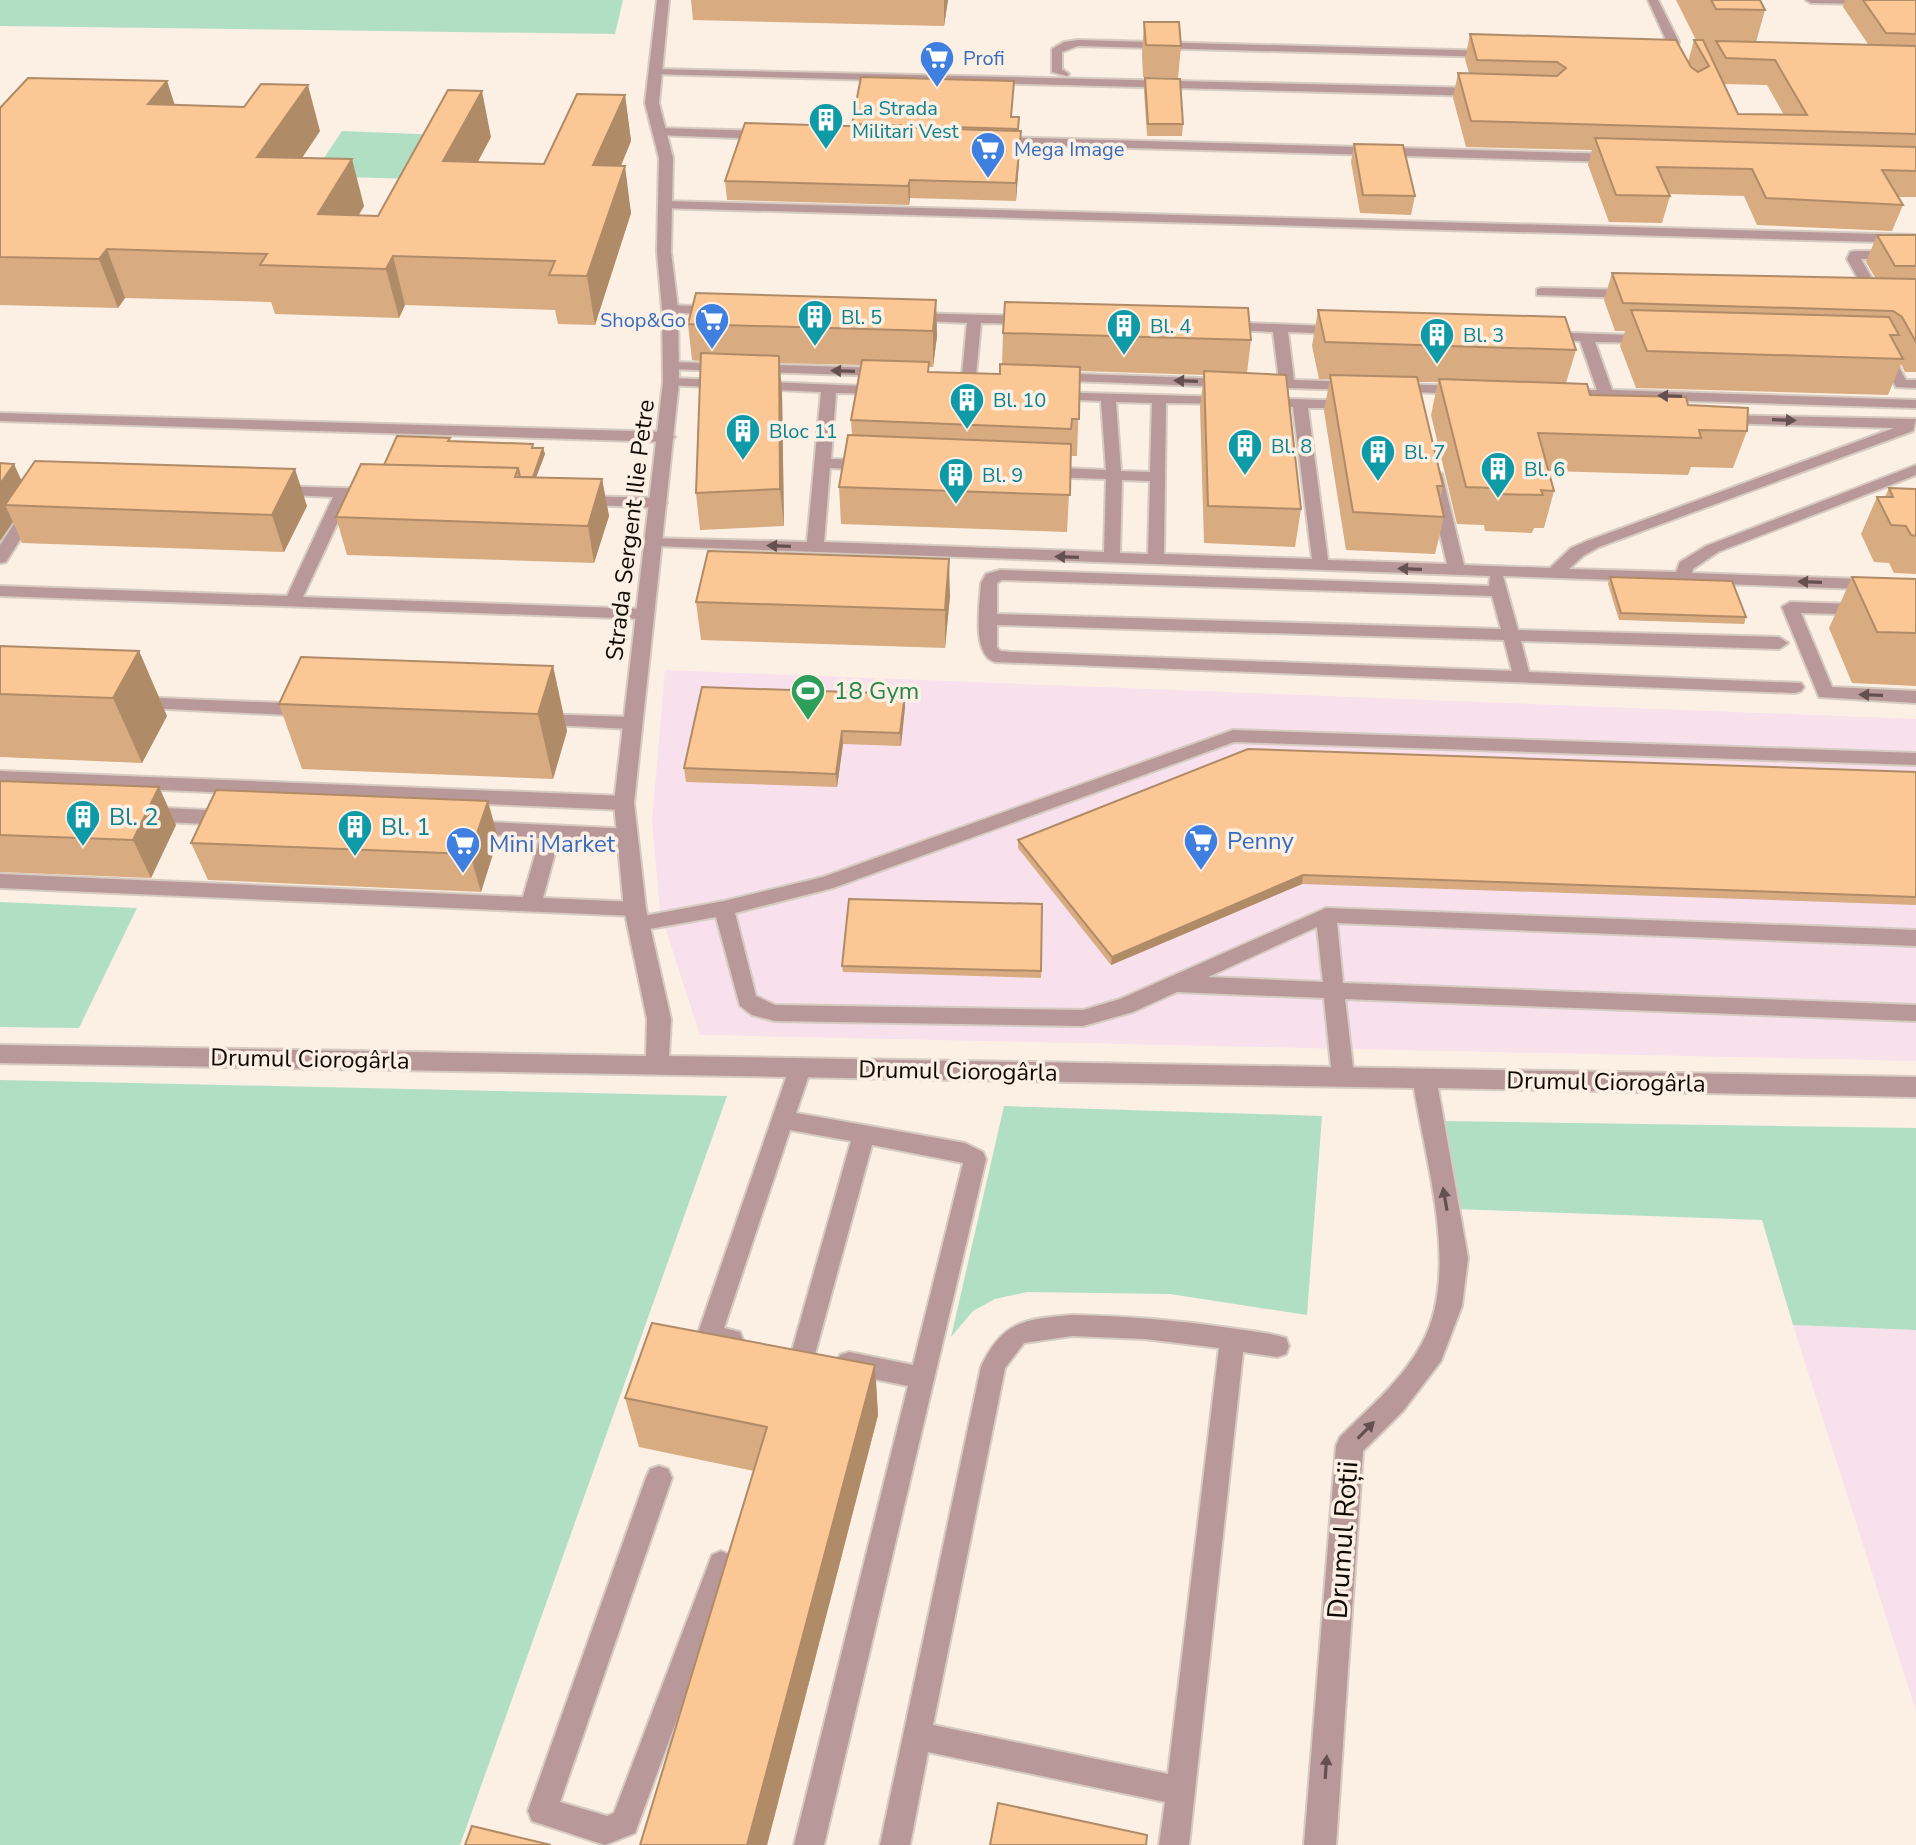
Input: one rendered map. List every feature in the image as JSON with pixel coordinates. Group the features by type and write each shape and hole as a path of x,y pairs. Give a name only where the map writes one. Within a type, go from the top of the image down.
{"street":[{"name":"Strada Sergent Ilie Petre","path":"657,1065 659,1019 637,916 625,834 624,803 667,437 671,374 670,309 664,252 666,158 652,103 663,0"},
{"name":"Drumul Ciorogârla","path":"0,1054 1916,1087"},
{"name":"Drumul Roții","path":"1320,1845 1350,1446 1393,1402 1432,1352 1449,1306 1455,1258 1424,1079"}],"lane":[{"path":"1653,0 1673,42"},
{"path":"1811,0 1916,2"},
{"path":"1063,74 1056,70 1056,51 1078,43 1459,69 1502,54"},
{"path":"655,72 1489,92"},
{"path":"659,132 785,135"},
{"path":"974,140 1622,159"},
{"path":"665,205 1916,239"},
{"path":"1861,300 1883,300 1854,259 1855,255 1916,255"},
{"path":"1542,292 1638,295"},
{"path":"670,309 727,311"},
{"path":"897,316 1050,321"},
{"path":"970,375 974,319"},
{"path":"1204,325 1356,330"},
{"path":"1280,328 1287,384"},
{"path":"1525,335 1663,339"},
{"path":"1586,337 1606,394"},
{"path":"1865,346 1881,346 1901,384 1916,384"},
{"path":"671,374 893,372"},
{"path":"671,374 829,388 907,390"},
{"path":"1033,377 1478,390"},
{"path":"815,548 829,388"},
{"path":"1542,392 1916,404"},
{"path":"1046,395 1374,406"},
{"path":"1108,397 1114,475 1112,558"},
{"path":"1156,560 1159,399"},
{"path":"1300,404 1321,566"},
{"path":"0,417 667,437"},
{"path":"1698,417 1916,425"},
{"path":"1554,573 1577,552 1593,544 1916,425"},
{"path":"1429,452 1457,571"},
{"path":"822,463 884,466"},
{"path":"1682,578 1686,566 1712,549 1916,470"},
{"path":"1022,471 1158,477"},
{"path":"266,491 390,495"},
{"path":"293,601 343,493"},
{"path":"0,558 41,496"},
{"path":"564,500 659,503"},
{"path":"654,541 1916,586"},
{"path":"1494,572 1522,677"},
{"path":"1499,591 1000,575 989,583 988,648 995,656 1795,687"},
{"path":"0,591 645,614"},
{"path":"1916,611 1790,607 1825,693 1916,697"},
{"path":"989,619 1779,643"},
{"path":"112,703 319,711"},
{"path":"526,719 631,723"},
{"path":"0,881 531,905 637,916 724,908 826,883 1233,736 1916,759"},
{"path":"0,777 624,803"},
{"path":"125,813 251,819"},
{"path":"456,827 625,834"},
{"path":"531,905 551,831"},
{"path":"724,908 747,1000 759,1009 775,1013 1083,1018 1108,1013 1326,915 1916,938"},
{"path":"1326,915 1343,1076"},
{"path":"1174,984 1916,1013"},
{"path":"749,1344 709,1336 800,1069"},
{"path":"783,1120 965,1152 975,1159 809,1845"},
{"path":"803,1354 864,1134"},
{"path":"895,1845 993,1367 1002,1349 1017,1334 1043,1328 1084,1326 1277,1346"},
{"path":"1174,1845 1232,1339"},
{"path":"776,1349 923,1378"},
{"path":"659,1478 542,1811 607,1831 625,1823 721,1564"},
{"path":"917,1736 1180,1791"}],"shaded area":[{"path":"665,670 1916,719 1916,1061 700,1035 660,912 652,821"},
{"path":"1793,1325 1916,1330 1916,1711"}],"green space":[{"path":"0,0 623,0 615,34 0,26"},
{"path":"342,131 441,135 414,179 312,176"},
{"path":"0,902 137,908 79,1028 0,1027"},
{"path":"0,1080 727,1096 460,1845 0,1845"},
{"path":"1004,1106 1322,1116 1307,1315 1170,1294 1027,1292 995,1299 973,1311 951,1337"},
{"path":"1440,1121 1916,1128 1916,1330 1793,1325 1762,1220 1454,1209"}],"building":[{"path":"1711,0 1760,0 1765,10 1716,9"},
{"path":"1863,0 1916,0 1916,34 1886,33"},
{"path":"1144,22 1179,22 1181,46 1146,45"},
{"path":"1470,34 1676,40 1691,67 1698,72 1709,66 1694,40 1703,40 1738,114 1807,115 1775,60 1726,58 1716,41 1916,46 1916,134 1471,121 1458,73 1557,76 1566,68 1557,62 1477,60"},
{"path":"861,77 1014,81 1011,117 1019,117 1018,129 852,124"},
{"path":"28,78 167,81 148,104 244,107 261,84 308,85 257,157 352,159 318,214 378,216 448,90 482,91 443,161 544,164 577,94 625,95 593,165 625,166 587,276 549,275 555,261 393,256 386,269 260,265 267,254 107,249 99,259 0,257 0,108"},
{"path":"1145,78 1180,79 1183,124 1148,124"},
{"path":"745,123 1021,131 1016,183 910,180 908,186 725,181"},
{"path":"1595,138 1916,147 1916,171 1882,170 1903,205 1766,198 1752,169 1657,167 1670,196 1616,195"},
{"path":"1354,144 1403,145 1415,196 1363,195"},
{"path":"1877,235 1916,235 1916,266 1895,266"},
{"path":"1612,273 1916,279 1916,342 1902,317 1893,311 1623,303"},
{"path":"696,293 936,300 933,331 688,324"},
{"path":"1005,302 1248,308 1251,340 1003,333"},
{"path":"1318,310 1565,317 1576,350 1325,342"},
{"path":"1631,310 1889,317 1899,335 1890,335 1903,359 1647,351"},
{"name":"Bloc 11","path":"701,353 779,356 780,489 696,493"},
{"path":"862,360 929,362 928,372 1000,374 1000,364 1080,367 1079,419 1072,419 1071,429 851,420"},
{"name":"Bl. 8","path":"1204,371 1286,375 1301,509 1208,506"},
{"path":"1330,375 1417,377 1443,486 1437,486 1444,517 1353,512"},
{"path":"1439,379 1587,384 1590,395 1686,397 1688,405 1748,408 1747,431 1699,430 1701,438 1538,433 1554,491 1541,490 1543,495 1495,494 1493,488 1466,487"},
{"path":"848,435 1071,444 1070,495 839,487"},
{"path":"397,436 533,444 532,448 543,448 533,477 520,477 518,468 384,465"},
{"path":"35,461 295,469 272,515 5,505"},
{"path":"0,463 14,464 0,484"},
{"path":"361,464 518,468 515,477 602,479 588,526 336,517"},
{"path":"1889,488 1916,489 1916,536 1911,535 1906,526 1891,525 1877,497 1893,497"},
{"path":"708,551 949,559 945,610 696,602"},
{"path":"1610,577 1732,581 1746,617 1621,613"},
{"path":"1852,577 1916,579 1916,633 1877,632"},
{"path":"0,646 139,651 113,698 0,694"},
{"path":"301,657 553,666 538,714 279,704"},
{"path":"702,687 905,694 900,733 842,731 836,774 684,768"},
{"path":"1248,749 1916,772 1916,897 1303,875 1112,957 1018,840"},
{"path":"0,781 159,787 133,840 0,835"},
{"path":"216,790 488,801 470,854 191,843"},
{"path":"849,899 1042,904 1041,971 842,966"},
{"path":"652,1323 875,1365 747,1845 640,1845 767,1427 625,1398"},
{"path":"998,1803 1147,1835 1146,1845 990,1845"},
{"path":"472,1826 551,1845 465,1845"}],"place":[{"name":"Profi","path":"937,89"},
{"name":"La Strada Militari Vest","path":"826,151"},
{"name":"Mega Image","path":"988,180"},
{"name":"Bl. 5","path":"815,348"},
{"name":"Shop&Go","path":"712,351"},
{"name":"Bl. 4","path":"1124,357"},
{"name":"Bl. 3","path":"1437,366"},
{"name":"Bl. 10","path":"967,431"},
{"name":"Bloc 11","path":"743,462"},
{"name":"Bl. 8","path":"1245,477"},
{"name":"Bl. 7","path":"1378,483"},
{"name":"Bl. 6","path":"1498,500"},
{"name":"Bl. 9","path":"956,506"},
{"name":"18 Gym","path":"808,722"},
{"name":"Bl. 2","path":"83,848"},
{"name":"Bl. 1","path":"355,858"},
{"name":"Penny","path":"1201,872"},
{"name":"Mini Market","path":"463,875"}]}
